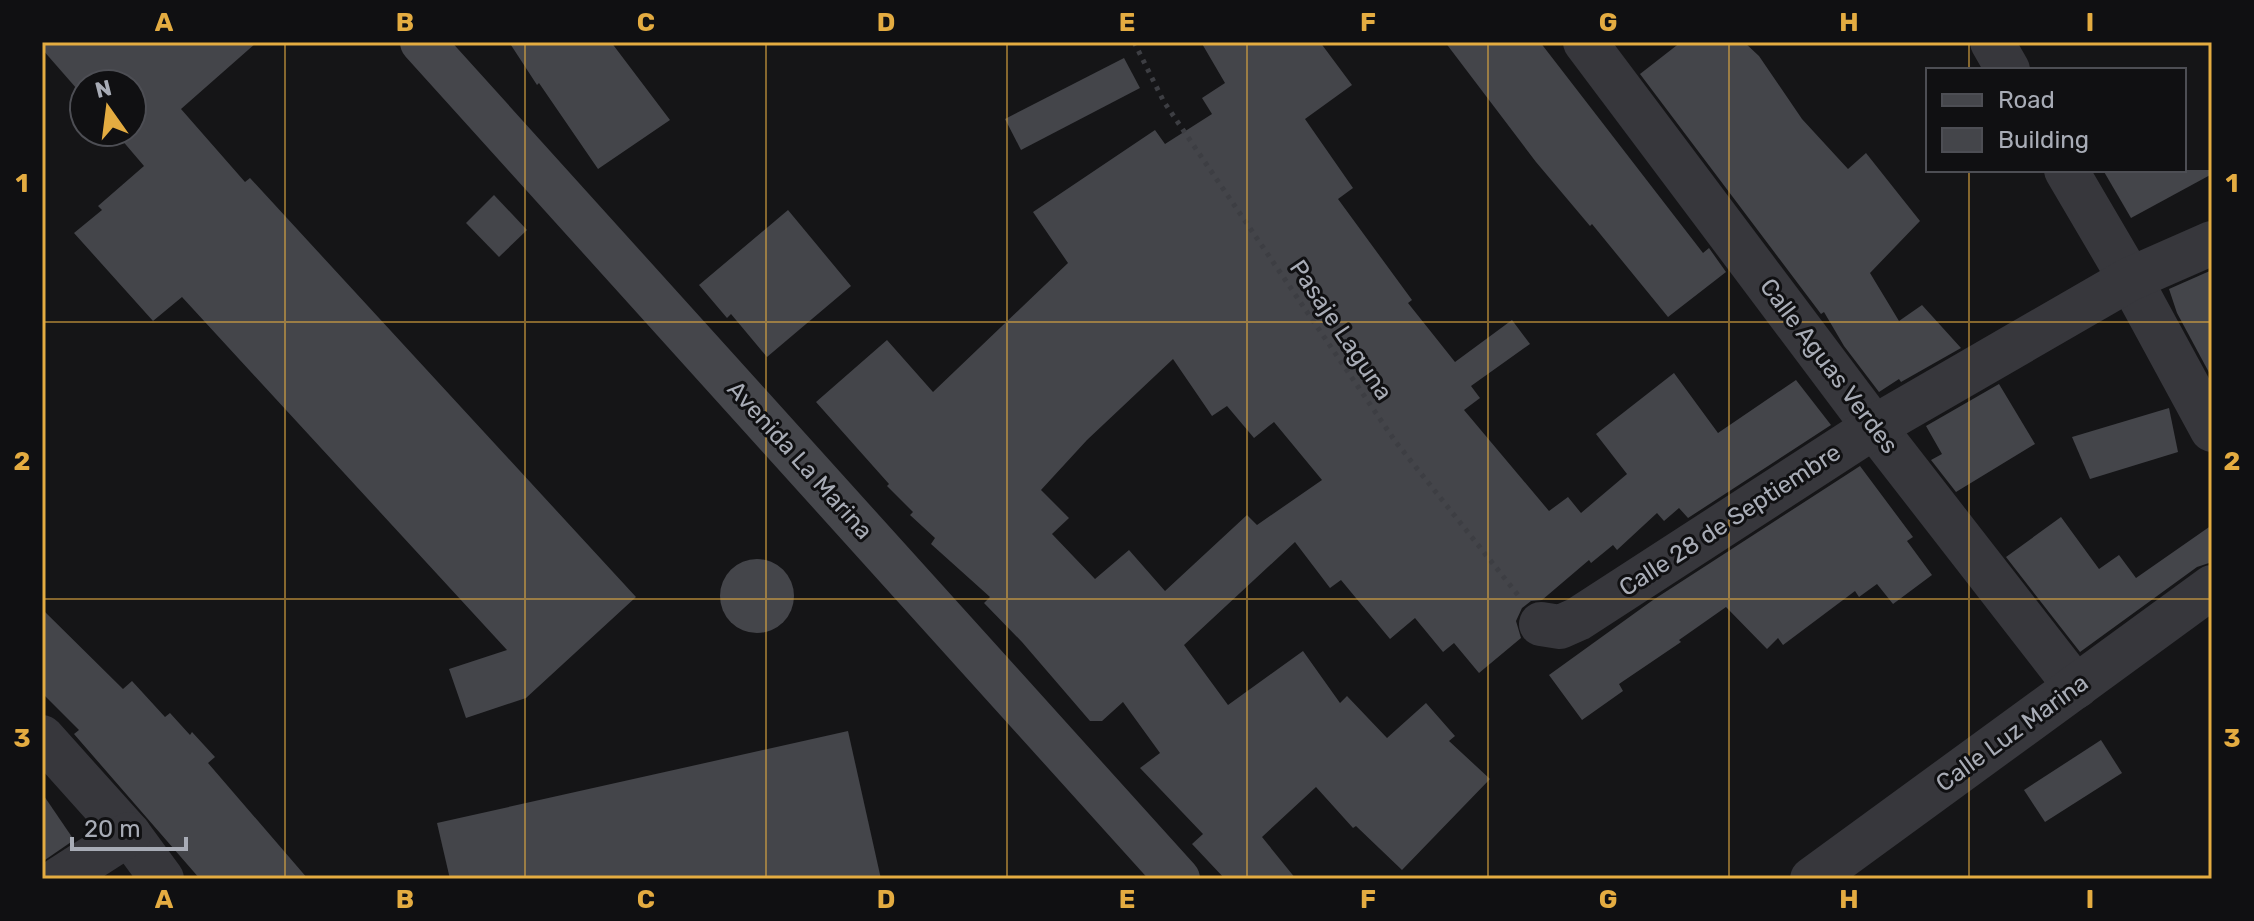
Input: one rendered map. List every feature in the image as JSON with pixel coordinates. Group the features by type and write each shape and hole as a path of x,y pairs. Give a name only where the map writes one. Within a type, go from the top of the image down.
{"main road":[{"name":"Avenida La Marina","path":"422,42 1178,879"}],"street":[{"name":"Calle Aguas Verdes","path":"1585,42 1874,427 2076,687"},
{"path":"1992,42 2007,68"},
{"path":"2067,172 2130,279 2212,430"},
{"name":"Calle 28 de Septiembre","path":"1541,624 1560,627 1578,619 1874,427 2130,279 2212,243"},
{"name":"Calle Luz Marina","path":"1812,879 2212,587"},
{"path":"42,737 129,834 162,879"},
{"path":"59,879 129,834"}],"path":[{"name":"Pasaje Laguna","path":"1134,42 1164,102 1395,441 1541,624"}],"building":[{"path":"42,42 257,42 181,109 245,182 250,178 636,597 526,698 466,718 449,669 507,650 182,297 153,321 74,233 102,210 98,206 144,166 129,148 148,148 148,68 68,68 68,79 42,49"},
{"path":"509,42 611,42 670,120 598,169"},
{"path":"1201,42 1320,42 1352,85 1305,119 1353,188 1338,199 1412,300 1408,303 1455,362 1512,320 1530,344 1471,386 1480,398 1464,410 1549,511 1568,497 1581,513 1627,474 1596,434 1674,373 1718,433 1796,380 1831,425 1688,518 1679,508 1664,521 1657,513 1617,550 1613,545 1591,563 1589,560 1542,600 1531,601 1522,608 1516,621 1521,638 1479,673 1454,643 1443,652 1415,618 1390,639 1341,580 1330,588 1295,542 1184,645 1228,705 1303,651 1340,703 1347,696 1387,738 1426,703 1455,736 1449,741 1490,779 1402,870 1356,826 1353,828 1316,787 1262,837 1296,879 1225,879 1192,844 1203,834 1140,768 1160,753 1123,702 1102,721 1090,721 984,603 990,597 931,544 935,538 910,515 913,512 816,402 887,340 933,392 1068,263 1033,212 1155,130 1165,144 1212,114 1202,98 1225,83","holes":["1173,359 1212,416 1227,406 1254,438 1274,422 1322,480 1257,525 1247,515 1165,591 1129,550 1095,579 1052,534 1069,518 1041,490 1087,440"]},
{"path":"1445,42 1540,42 1703,253 1709,248 1726,272 1668,317 1592,224 1590,226 1536,162"},
{"path":"1681,42 1744,42 1759,56 1802,119 1848,169 1866,153 1920,221 1870,273 1899,321 1922,305 1961,348 1879,392 1844,346 1824,312 1821,314 1640,74"},
{"path":"1124,58 1140,88 1021,150 1005,119"},
{"path":"2212,170 2212,174 2131,218 2104,172"},
{"path":"494,195 527,230 499,257 466,223"},
{"path":"788,210 851,286 767,357 731,314 727,318 699,285"},
{"path":"2212,270 2212,378 2177,313 2169,289"},
{"path":"1999,384 2035,444 1956,492 1931,460 1942,454 1926,426"},
{"path":"2169,408 2178,452 2090,479 2072,437"},
{"path":"1860,466 1913,537 1907,541 1932,575 1893,604 1877,584 1859,597 1855,591 1783,645 1778,638 1767,649 1726,607 1619,684 1623,691 1582,720 1549,675 1653,600"},
{"path":"2061,517 2099,569 2119,555 2136,578 2212,525 2212,562 2197,567 2080,652 2006,557"},
{"path":"757,559 771,562 783,570 791,582 794,596 791,610 783,622 771,630 757,633 743,630 731,622 723,610 720,596 723,582 731,570 743,562"},
{"path":"42,609 123,689 132,681 165,717 170,713 190,735 192,732 215,757 208,763 308,879 200,879 74,734 79,730 42,693"},
{"path":"848,731 881,879 450,879 437,823"},
{"path":"2101,740 2122,773 2045,822 2024,790"},
{"path":"42,793 74,840 42,862"}]}
